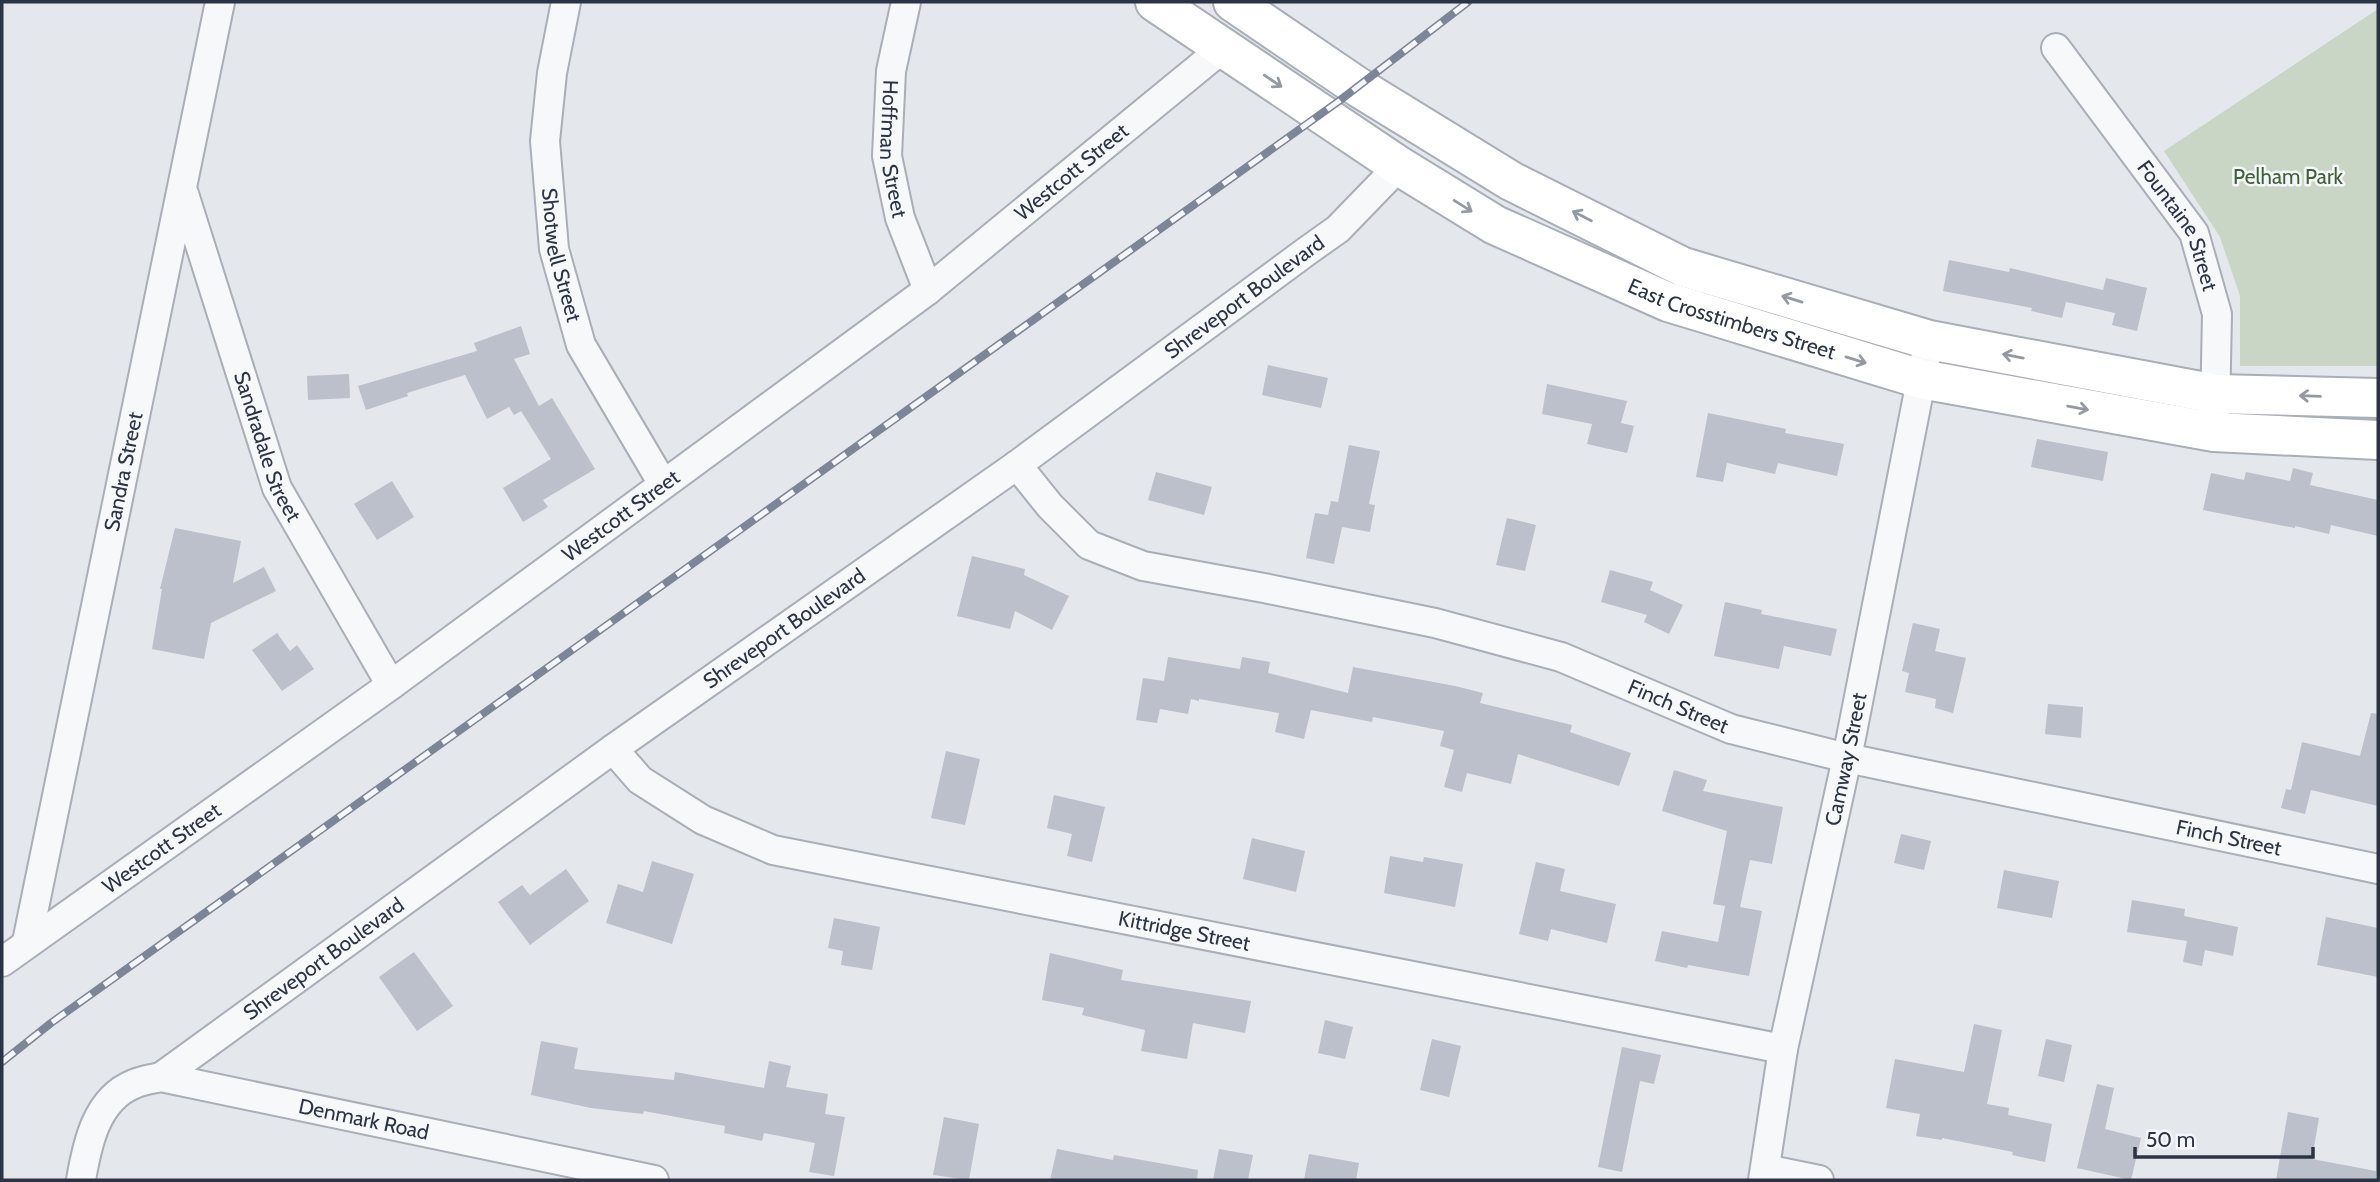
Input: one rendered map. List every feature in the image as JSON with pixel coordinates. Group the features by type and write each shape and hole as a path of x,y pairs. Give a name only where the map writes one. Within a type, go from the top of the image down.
{"main road":[{"name":"East Crosstimbers Street","path":"1155,2 1399,166 1495,226 1668,302 1921,379 2214,432 2378,440"},
{"name":"East Crosstimbers Street","path":"1233,2 1358,87 1511,181 1683,267 1929,340 2216,394 2378,398"}],"street":[{"name":"Sandra Street","path":"27,942 220,2"},
{"name":"Shotwell Street","path":"566,2 552,73 545,141 554,249 581,345 663,484"},
{"name":"Hoffman Street","path":"906,2 891,71 887,156 900,218 928,290"},
{"name":"Westcott Street","path":"2,962 391,685 928,290 1223,48"},
{"name":"Fountaine Street","path":"2056,48 2194,233 2217,314 2214,432"},
{"name":"Shreveport Boulevard","path":"161,1077 613,749 1017,465 1338,229 1399,166"},
{"name":"Sandradale Street","path":"182,190 277,488 391,685"},
{"name":"Camway Street","path":"1765,1175 1783,1049 1847,758 1929,340"},
{"name":"Finch Street","path":"1017,465 1050,506 1089,545 1143,566 1435,623 1561,657 1731,729 1847,758 2378,869"},
{"name":"Kittridge Street","path":"613,749 640,780 704,820 773,850 1783,1049"},
{"name":"Denmark Road","path":"81,1180 86,1150 104,1105 132,1084 161,1077 540,1169 654,1180"},
{"path":"1765,1175 1819,1180"}],"green space":[{"name":"Pelham Park","path":"2378,9 2378,366 2240,366 2240,296 2220,237 2164,151"}],"building":[{"path":"1949,260 2009,272 2010,268 2103,290 2106,278 2147,288 2137,331 2112,325 2115,313 2066,302 2062,318 2031,311 2032,308 1943,291"},
{"path":"521,326 530,354 514,359 539,406 552,398 595,469 543,500 548,507 523,522 503,488 551,459 521,411 514,415 509,407 487,419 465,375 407,393 408,396 366,410 358,386 477,351 474,343"},
{"path":"1268,365 1328,378 1321,408 1262,395"},
{"path":"349,374 350,398 308,400 307,376"},
{"path":"1547,384 1627,401 1621,423 1634,426 1627,453 1587,444 1592,424 1542,414"},
{"path":"1708,413 1786,429 1785,433 1844,444 1837,476 1778,463 1775,474 1727,463 1723,482 1696,477"},
{"path":"2037,439 2108,452 2103,481 2031,467"},
{"path":"1349,445 1380,451 1369,504 1375,505 1370,532 1342,527 1334,564 1306,558 1315,513 1328,515 1331,501 1338,502"},
{"path":"2293,468 2313,473 2310,485 2378,500 2378,536 2331,525 2329,534 2203,510 2211,473 2244,480 2246,472 2290,481"},
{"path":"1156,472 1212,487 1204,515 1148,500"},
{"path":"392,481 414,517 377,540 354,504"},
{"path":"1507,518 1536,525 1525,571 1496,565"},
{"path":"175,528 241,541 233,583 264,567 276,591 211,623 204,659 152,649 160,589"},
{"path":"972,556 1025,569 1024,575 1069,596 1052,630 1015,611 1010,629 957,616"},
{"path":"1610,570 1653,582 1650,590 1683,605 1669,634 1644,622 1647,615 1601,602"},
{"path":"1725,602 1762,610 1761,614 1837,629 1831,656 1784,646 1779,669 1714,656"},
{"path":"1913,623 1940,629 1935,651 1966,658 1953,713 1935,708 1936,699 1905,692 1909,673 1902,671"},
{"path":"277,633 290,651 297,645 314,669 282,691 252,650"},
{"path":"1168,657 1240,669 1242,657 1270,662 1268,673 1348,693 1353,667 1455,686 1483,693 1480,703 1572,725 1570,732 1631,753 1619,786 1518,754 1511,784 1467,773 1462,792 1444,787 1454,750 1440,746 1444,731 1373,717 1372,722 1311,710 1304,739 1275,732 1279,713 1199,699 1191,699 1188,714 1160,709 1157,723 1136,720 1143,678 1164,681"},
{"path":"2048,704 2083,707 2081,738 2045,734"},
{"path":"2371,713 2378,714 2378,806 2311,790 2305,814 2281,808 2286,789 2291,790 2302,742 2360,756"},
{"path":"946,751 980,759 965,825 931,818"},
{"path":"1674,770 1707,780 1703,791 1783,807 1772,864 1750,860 1740,907 1762,911 1749,976 1655,961 1662,931 1718,942 1725,906 1713,904 1727,831 1662,811"},
{"path":"1054,795 1105,807 1092,862 1067,856 1072,834 1047,828"},
{"path":"1901,834 1931,841 1924,870 1894,863"},
{"path":"1252,838 1305,851 1296,892 1243,879"},
{"path":"1390,856 1423,862 1424,857 1463,864 1455,907 1384,893"},
{"path":"652,861 694,874 672,944 606,923 618,884 643,892"},
{"path":"1536,862 1565,869 1560,891 1616,904 1607,943 1551,929 1548,941 1519,934"},
{"path":"566,869 589,901 530,945 498,902 522,885 530,895"},
{"path":"2004,870 2059,881 2052,918 1997,908"},
{"path":"2132,900 2185,909 2184,916 2238,927 2233,956 2205,950 2202,966 2183,962 2187,941 2127,932"},
{"path":"2326,917 2378,928 2378,977 2317,965"},
{"path":"834,918 880,927 872,970 841,965 843,951 828,948"},
{"path":"414,952 453,1006 417,1031 379,977"},
{"path":"1050,953 1123,970 1121,980 1251,1001 1245,1033 1193,1023 1187,1059 1141,1051 1145,1030 1082,1015 1084,1008 1042,1000"},
{"path":"1325,1020 1353,1027 1345,1059 1318,1053"},
{"path":"1974,1024 2002,1030 1987,1104 2009,1108 2008,1115 2052,1124 2045,1162 2012,1155 2013,1152 1942,1138 1916,1136 1920,1114 1886,1108 1895,1059 1964,1072"},
{"path":"1432,1039 1461,1046 1449,1097 1420,1090"},
{"path":"2046,1039 2072,1045 2064,1082 2038,1076"},
{"path":"541,1041 578,1048 574,1069 674,1080 675,1072 764,1088 769,1061 791,1066 786,1087 828,1094 825,1114 845,1117 834,1176 809,1172 815,1143 764,1133 762,1141 724,1133 725,1126 644,1111 643,1114 591,1108 531,1095"},
{"path":"1622,1047 1661,1055 1654,1084 1640,1081 1622,1172 1598,1167"},
{"path":"2097,1084 2114,1088 2105,1129 2141,1138 2131,1180 2077,1168"},
{"path":"2288,1112 2319,1118 2312,1159 2376,1171 2376,1180 2276,1180"},
{"path":"944,1117 979,1124 969,1180 933,1175"},
{"path":"1057,1149 1113,1160 1114,1155 1198,1170 1197,1180 1050,1180"},
{"path":"1219,1149 1253,1155 1248,1180 1213,1180"},
{"path":"1309,1154 1359,1163 1356,1180 1304,1180"}],"railway":[{"path":"2,1062 51,1023 1339,101 1468,2"}]}
